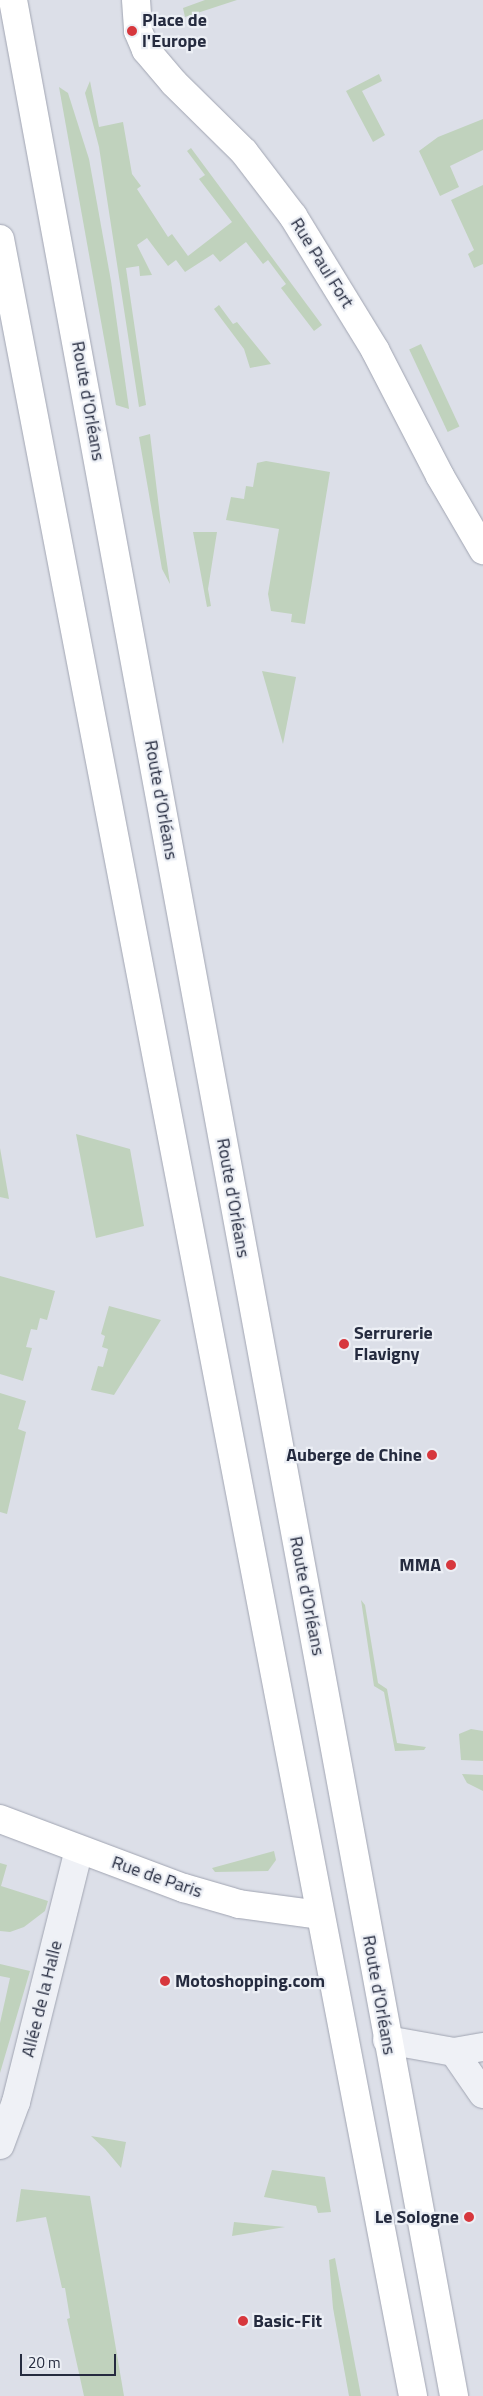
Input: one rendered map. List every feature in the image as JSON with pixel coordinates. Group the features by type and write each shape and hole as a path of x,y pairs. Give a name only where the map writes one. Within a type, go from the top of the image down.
{"main road":[{"name":"Rue Paul Fort","path":"136,0 138,31 146,50 174,83 244,152 292,216 371,342 435,468 483,550"},
{"name":"Route d'Orléans","path":"10,3 325,1692 386,2040 454,2396"},
{"path":"0,239 319,1915 413,2396"},
{"name":"Rue de Paris","path":"0,1819 184,1888 239,1904 319,1915"}],"street":[{"name":"Allée de la Halle","path":"0,2145 16,2102 79,1850"},
{"path":"386,2040 454,2052 483,2047"},
{"path":"454,2052 483,2094"}],"green space":[{"path":"205,0 237,0 185,17 183,8"},
{"path":"379,74 382,81 362,91 385,135 373,142 346,91"},
{"path":"90,81 99,127 123,122 132,174 141,186 137,189 168,237 172,234 188,256 232,222 199,179 205,175 187,151 191,148 322,325 314,331 281,288 286,284 268,260 263,264 246,242 220,262 213,254 185,272 176,260 168,266 147,238 137,245 152,275 140,276 139,266 126,268 146,405 139,407 99,147 85,93"},
{"path":"59,87 68,93 89,159 111,281 129,409 116,405"},
{"path":"483,119 483,150 450,166 459,187 440,196 419,151 438,137"},
{"path":"483,185 483,264 474,268 468,254 474,250 451,200"},
{"path":"219,305 233,324 237,322 271,364 250,368 244,349 214,309"},
{"path":"421,344 459,426 448,432 409,349"},
{"path":"150,434 170,584 162,569 139,437"},
{"path":"266,461 330,472 305,624 291,622 292,614 271,611 268,594 279,529 226,520 231,497 244,499 246,486 253,487 257,463"},
{"path":"193,532 217,532 208,589 211,606 207,607"},
{"path":"262,671 296,677 283,744"},
{"path":"76,1134 130,1149 144,1226 96,1238"},
{"path":"0,1148 9,1199 0,1197"},
{"path":"0,1276 55,1291 47,1320 40,1318 37,1330 31,1329 26,1347 32,1348 23,1381 0,1374"},
{"path":"109,1306 161,1320 114,1395 91,1390 98,1366 103,1367 108,1349 102,1347 105,1336 101,1334"},
{"path":"0,1393 26,1401 18,1429 26,1432 7,1514 0,1512"},
{"path":"361,1600 365,1605 378,1683 387,1689 397,1743 426,1747 424,1750 395,1751 384,1692 374,1686"},
{"path":"471,1729 483,1731 483,1761 461,1760 459,1734"},
{"path":"462,1774 483,1775 483,1791 467,1783"},
{"path":"274,1851 276,1860 268,1871 215,1872 212,1868"},
{"path":"0,1863 7,1865 1,1886 48,1901 45,1911 24,1927 10,1932 0,1931"},
{"path":"0,1964 30,1971 0,2073 0,2023 10,1978 0,1976"},
{"path":"91,2136 126,2142 121,2168 105,2149"},
{"path":"272,2170 325,2177 331,2212 318,2213 316,2206 264,2197"},
{"path":"21,2189 90,2196 124,2396 84,2396 67,2319 70,2318 65,2288 62,2288 46,2217 16,2222"},
{"path":"234,2222 285,2227 232,2236"},
{"path":"335,2258 361,2396 349,2396 333,2308 329,2260"}],"place":[{"name":"Place de l'Europe","path":"132,31"},
{"name":"Serrurerie Flavigny","path":"344,1344"},
{"name":"Auberge de Chine","path":"432,1455"},
{"name":"MMA","path":"451,1565"},
{"name":"Motoshopping.com","path":"165,1981"},
{"name":"Le Sologne","path":"469,2217"},
{"name":"Basic-Fit","path":"243,2321"}]}
